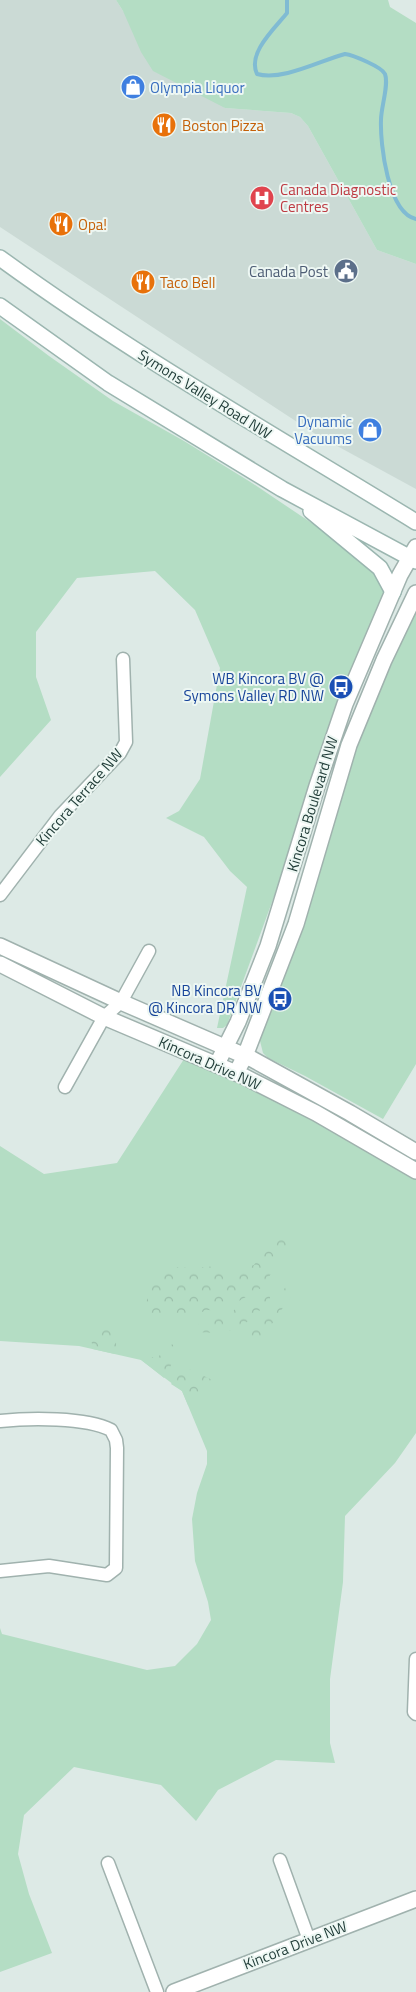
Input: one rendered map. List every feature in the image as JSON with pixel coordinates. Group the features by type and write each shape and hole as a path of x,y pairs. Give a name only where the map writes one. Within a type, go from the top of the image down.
{"street":[{"name":"Symons Valley Road NW","path":"0,258 66,306 224,407 416,522"},
{"path":"0,306 108,383 282,489 414,555"},
{"path":"282,489 380,568 393,592"},
{"name":"Kincora Boulevard NW","path":"216,1064 251,991 268,946 317,786 345,704 393,592 414,555"},
{"name":"Kincora Boulevard NW","path":"236,1073 245,1056 296,924 349,745 384,660 416,593"},
{"name":"Kincora Terrace NW","path":"0,895 60,816 120,753 126,742 123,659"},
{"name":"Kincora Drive NW","path":"0,946 121,1002 245,1056 350,1113 416,1152"},
{"path":"66,1087 104,1017 121,1002 149,951"},
{"name":"Kincora Drive NW","path":"0,964 104,1017 236,1073 316,1113 416,1171"},
{"path":"0,1422 47,1420 99,1426 111,1430 117,1448 116,1568 107,1575 49,1566 0,1571"},
{"path":"416,1659 414,1712 416,1714"},
{"path":"280,1860 309,1940"},
{"path":"108,1863 157,1992"},
{"name":"Kincora Drive NW","path":"174,1992 416,1899"}],"shaded area":[{"path":"0,0 116,0 123,11 225,108 291,113 300,117 308,126 377,250 416,264 416,489 317,435 0,227"}],"green space":[{"path":"116,0 388,0 390,7 416,23 416,264 377,250 308,126 300,117 291,113 225,108 153,71 141,52 123,11"},
{"path":"0,319 113,401 184,441 252,483 337,540 371,567 381,582 384,592 382,601 227,1025 223,1028 217,1028 247,887 230,871 204,837 166,818 179,811 200,779 220,668 195,610 155,571 77,578 36,632 36,677 51,720 0,777"},
{"path":"416,599 416,1064 383,1119 268,1058 263,1053 259,1037 295,949 366,712"},
{"path":"184,1059 261,1092 332,1127 416,1178 416,1433 395,1463 345,1516 343,1582 330,1679 330,1743 335,1763 276,1760 218,1790 196,1821 161,1785 74,1767 24,1815 18,1854 29,1894 52,1953 0,1972 0,1628 2,1634 147,1670 175,1666 197,1644 211,1620 208,1602 195,1561 192,1519 197,1493 207,1464 207,1451 182,1391 141,1360 79,1346 0,1341 0,1146 44,1174 117,1163"},
{"path":"285,1234 290,1237 273,1271 261,1288 222,1311 208,1310 174,1321 168,1315 151,1315 143,1310 150,1287 167,1267 196,1268 216,1266 227,1270 254,1265 264,1250"},
{"path":"289,1285 295,1292 259,1340 244,1336 241,1332 265,1313"},
{"path":"263,1291 270,1296 270,1299 247,1322 239,1327 221,1332 198,1332 198,1322 213,1315 229,1316 235,1309 243,1310"},
{"path":"108,1325 116,1338 115,1354 93,1349 91,1339 94,1334"},
{"path":"172,1344 175,1347 173,1359 169,1371 164,1378 140,1359 148,1356 155,1358 166,1352"},
{"path":"192,1369 213,1380 200,1398 188,1405 182,1391 171,1384 180,1374"}],"waterway":[{"path":"287,0 287,13 259,49 255,66 257,74 278,75 289,73 345,54 367,62 383,71 386,79 381,115 384,160 392,191 399,204 406,214 416,219"}],"place":[{"name":"Olympia Liquor","path":"133,87"},
{"name":"Boston Pizza","path":"164,125"},
{"name":"Canada Diagnostic Centres","path":"262,198"},
{"name":"Opa!","path":"61,224"},
{"name":"Canada Post","path":"346,271"},
{"name":"Taco Bell","path":"143,282"},
{"name":"Dynamic Vacuums","path":"370,430"},
{"name":"WB Kincora BV @ Symons Valley RD NW","path":"341,687"},
{"name":"NB Kincora BV @ Kincora DR NW","path":"280,999"}]}
